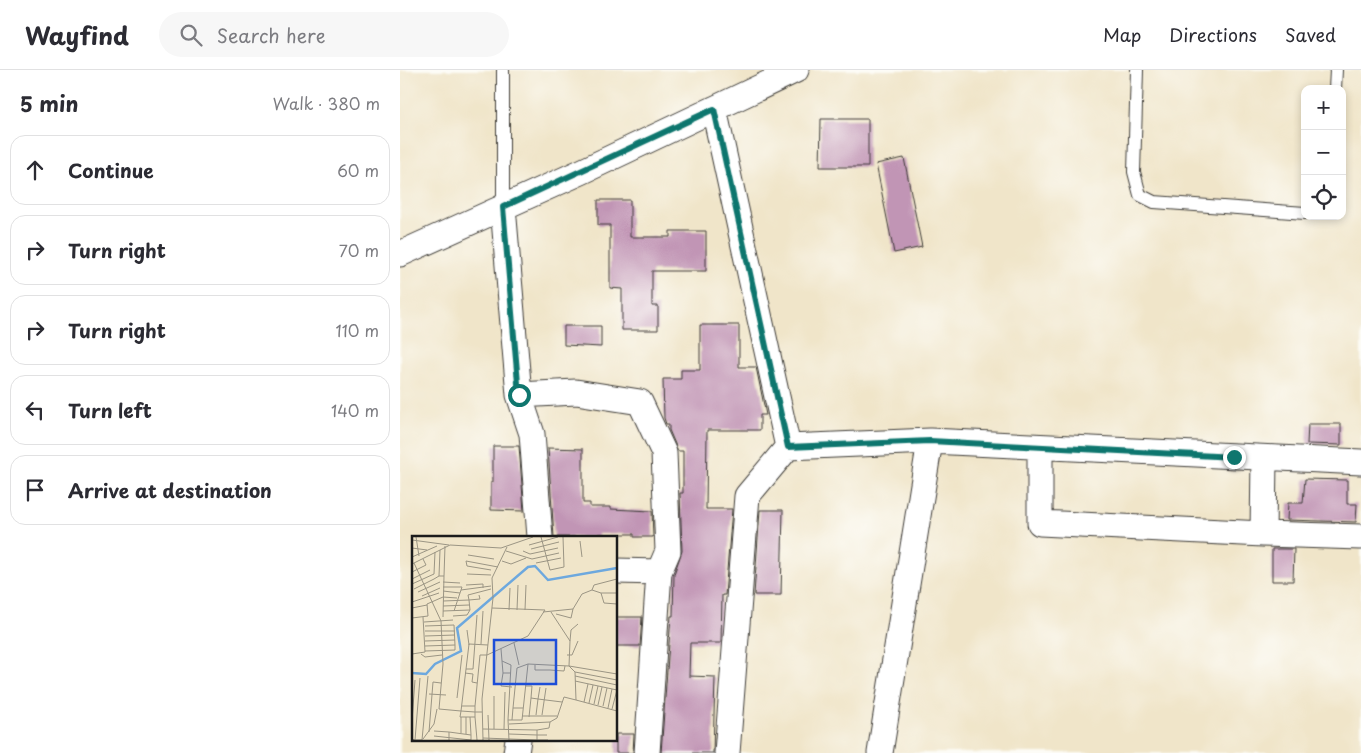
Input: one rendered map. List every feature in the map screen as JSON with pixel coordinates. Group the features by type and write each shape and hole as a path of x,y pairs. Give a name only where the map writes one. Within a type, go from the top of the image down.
{"street":[{"path":"400,254 796,70"},
{"path":"714,109 788,447"},
{"path":"503,207 519,395 532,434 540,536"},
{"path":"519,395 576,392 640,402 664,453 668,551 659,572 647,753"},
{"path":"880,753 930,441"},
{"path":"727,753 748,496 788,447 930,441 1361,462"},
{"path":"1040,447 1040,523 1361,537"},
{"path":"1263,534 1264,458"},
{"path":"618,571 659,572"},
{"path":"516,753 518,740"}],"lane":[{"path":"503,70 503,207"},
{"path":"1137,70 1134,172 1140,195 1154,202 1301,213"},
{"path":"1335,85 1336,70"}],"building":[{"path":"821,119 868,119 868,167 820,167"},
{"path":"904,158 922,247 894,253 876,164"},
{"path":"598,200 630,200 630,237 670,237 670,231 706,231 706,271 652,271 652,306 658,306 658,330 622,330 622,289 610,288 610,225 598,225"},
{"path":"700,325 739,325 739,367 756,367 766,415 760,415 760,430 707,430 706,509 732,509 725,595 722,595 721,643 690,643 689,676 715,677 713,753 661,753 671,616 673,616 674,574 682,551 680,493 683,493 683,451 678,451 669,430 669,424 666,424 664,418 663,379 681,379 681,370 700,370"},
{"path":"564,326 601,326 601,347 564,345"},
{"path":"1308,424 1341,424 1341,445 1307,444"},
{"path":"493,446 519,446 524,511 491,510"},
{"path":"548,448 583,449 583,503 590,503 590,507 652,511 653,537 634,537 634,534 554,536"},
{"path":"1305,479 1347,480 1347,504 1357,504 1356,522 1287,520 1288,503 1303,503"},
{"path":"760,510 783,510 781,595 754,595"},
{"path":"1272,549 1294,549 1293,581 1272,581"},
{"path":"618,617 642,617 640,646 618,646"},
{"path":"618,734 634,734 633,753 616,753"}],"route":[{"path":"519,395 503,207 714,109 788,447 930,441 1234,457"}]}
